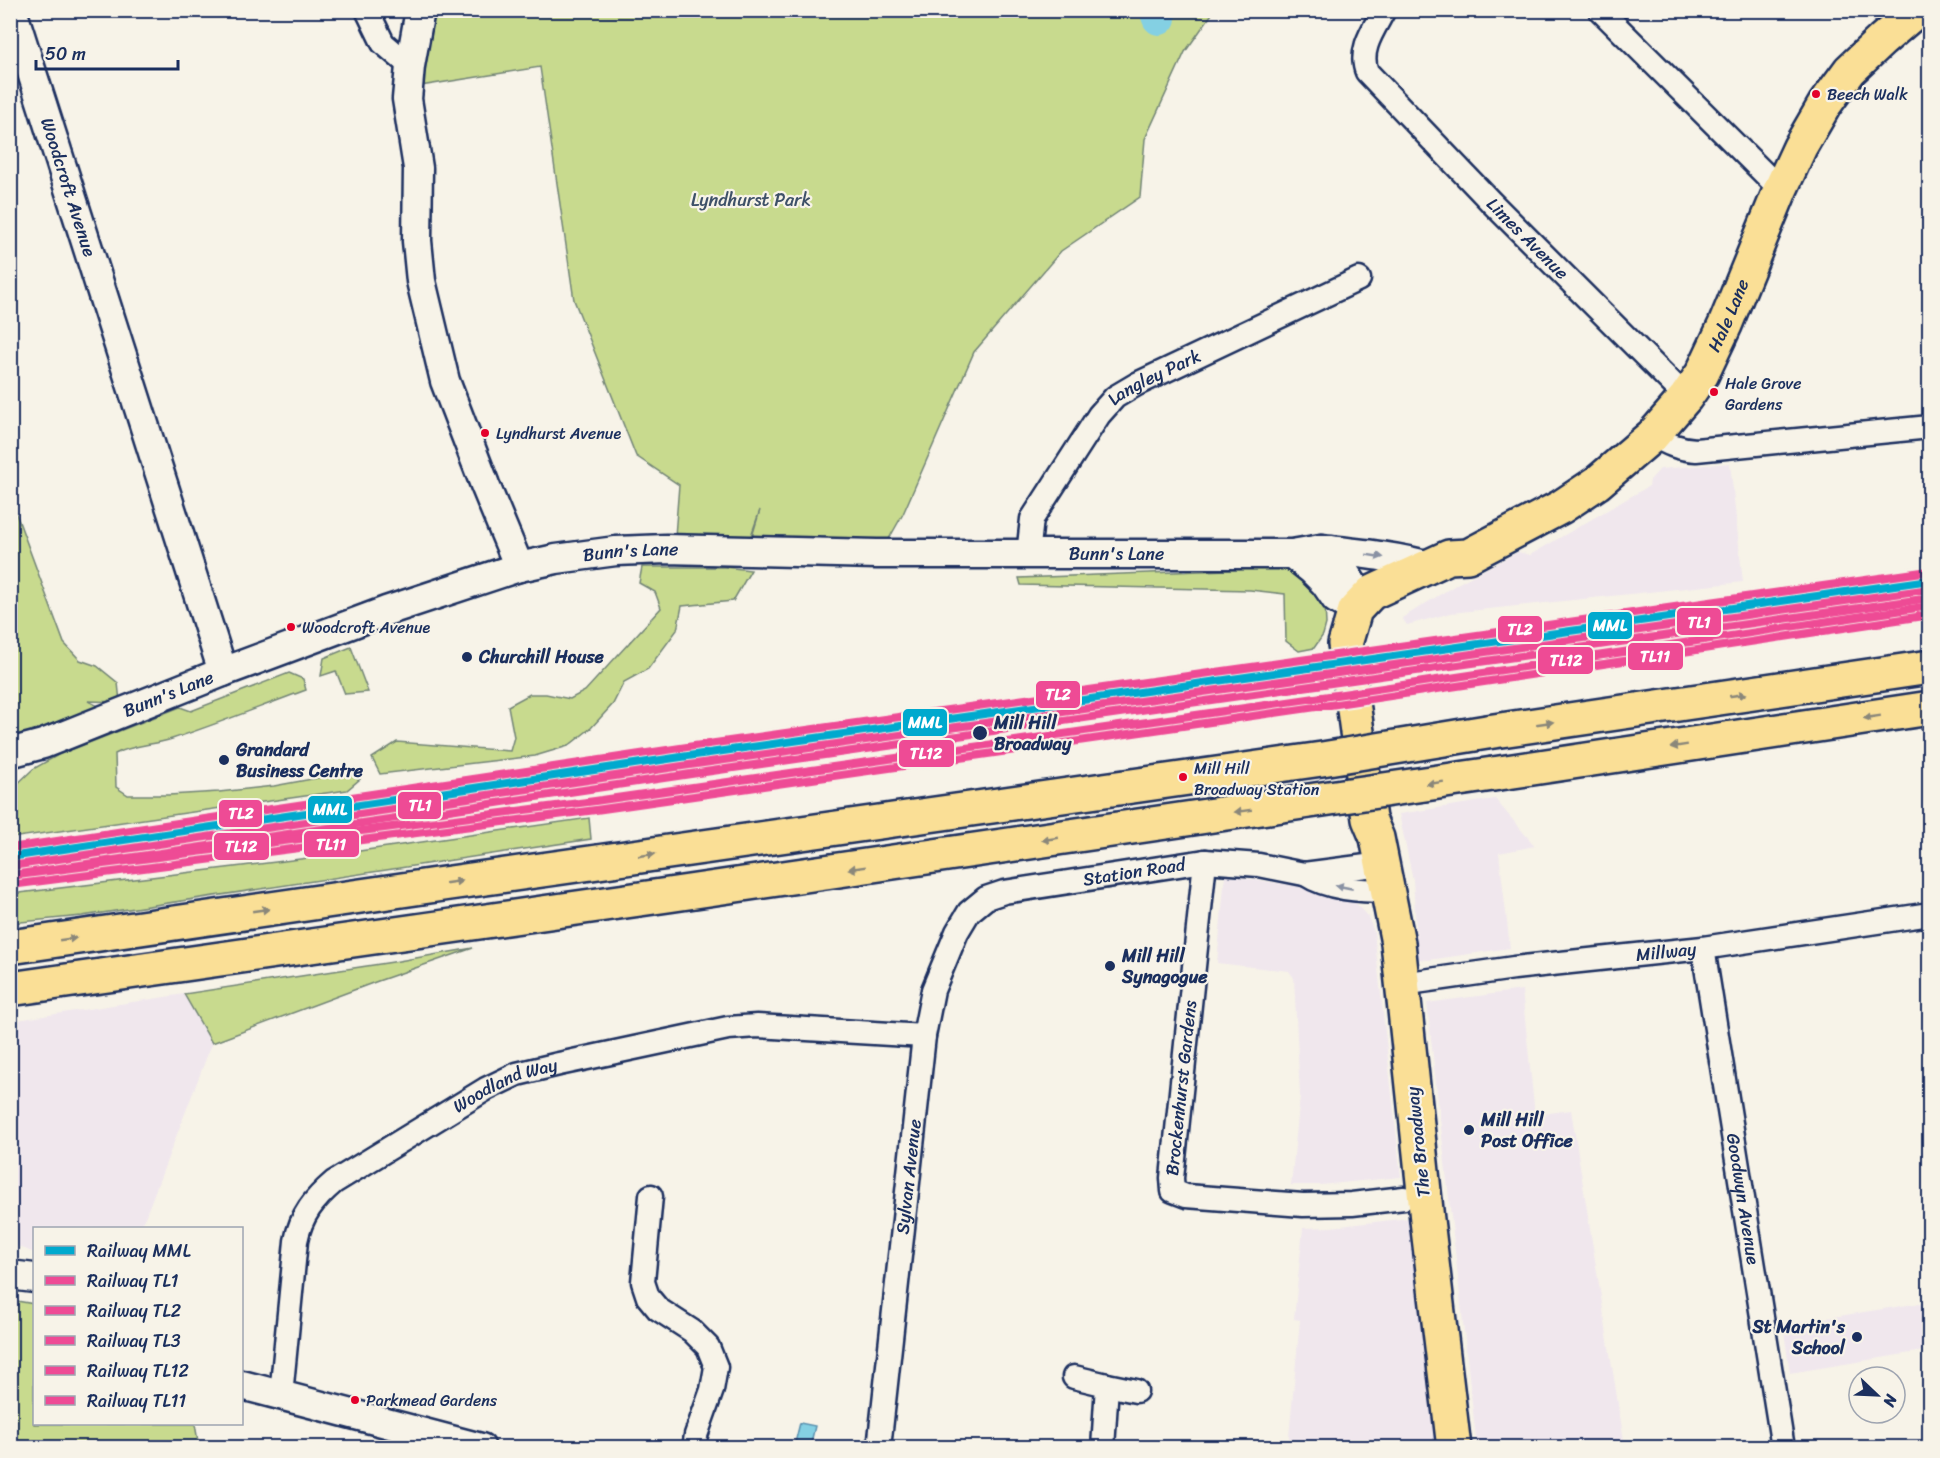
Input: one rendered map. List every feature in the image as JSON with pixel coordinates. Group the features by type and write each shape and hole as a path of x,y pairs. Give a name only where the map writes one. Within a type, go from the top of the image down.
{"main road":[{"name":"Hale Lane","path":"1355,610 1371,593 1449,557 1468,556 1570,501 1597,483 1653,435 1686,397 1702,374 1725,325 1780,189 1800,147 1825,104 1850,70 1917,10"},
{"name":"Hale Lane","path":"1355,610 1381,609 1456,573 1468,556"},
{"name":"The Broadway","path":"1355,610 1345,644 1369,819 1382,864 1398,943 1426,1220 1455,1448"},
{"path":"10,947 1322,759 1487,732 1929,667"},
{"path":"10,989 691,892 1929,708"}],"street":[{"name":"Woodcroft Avenue","path":"12,10 223,672"},
{"path":"367,10 383,43 410,66"},
{"path":"420,10 410,66 407,99 418,168 417,241 423,292 445,381 519,567"},
{"name":"Limes Avenue","path":"1384,10 1366,44 1364,55 1364,64 1373,79 1686,397"},
{"path":"1600,10 1780,189"},
{"name":"Langley Park","path":"1028,555 1032,519 1099,414 1114,398 1137,384 1359,279"},
{"path":"1653,435 1680,449 1696,450 1929,427"},
{"name":"Bunn's Lane","path":"11,754 43,744 223,672 386,611 519,567 550,560 616,551 783,550 877,554 1028,555 1292,554 1321,549 1367,554 1429,566"},
{"path":"1292,554 1319,576 1336,599 1355,610 1356,588 1345,573 1321,549"},
{"name":"Station Road","path":"969,912 986,898 1004,892 1205,861 1259,865 1304,873 1382,864"},
{"name":"Brockenhurst Gardens","path":"1205,861 1172,1178 1173,1191 1186,1196 1303,1205 1352,1204 1404,1198"},
{"name":"Sylvan Avenue","path":"879,1448 924,1036 933,990 957,932 969,912"},
{"name":"Millway","path":"1401,984 1514,968 1703,948 1929,914"},
{"name":"Goodwyn Avenue","path":"1703,948 1783,1448"},
{"name":"Woodland Way","path":"281,1395 296,1241 304,1214 318,1196 334,1182 486,1089 517,1074 728,1028 757,1026 924,1036"},
{"path":"651,1196 643,1282 648,1297 658,1309 692,1331 708,1347 716,1367 712,1390 696,1435 694,1448"},
{"path":"10,1275 33,1278"},
{"path":"1074,1377 1136,1391"},
{"path":"243,1384 481,1448"},
{"path":"1103,1448 1107,1385"}],"shaded area":[{"path":"1730,463 1743,582 1451,613 1407,625 1402,618 1459,583 1518,552 1530,555 1649,486 1650,480 1660,469"},
{"path":"1495,799 1535,846 1499,853 1510,948 1429,960 1418,959 1413,880 1399,814"},
{"path":"1225,875 1335,892 1353,900 1368,917 1374,932 1401,1177 1321,1185 1291,1185 1300,1096 1294,978 1289,971 1217,963"},
{"path":"1522,990 1535,1115 1571,1110 1625,1447 1477,1447 1427,1003"},
{"path":"184,994 212,1043 141,1227 33,1227 33,1253 11,1243 11,1021"},
{"path":"1409,1218 1435,1447 1288,1447 1300,1320 1294,1319 1303,1228"},
{"name":"St Martin's School","path":"1914,1304 1929,1305 1929,1350 1790,1373 1783,1325"}],"green space":[{"name":"Lyndhurst Park","path":"433,11 1214,11 1185,52 1145,139 1140,197 1061,251 974,352 903,514 882,551 748,550 760,510 746,550 674,549 679,485 636,456 574,300 540,67 420,86"},
{"path":"11,500 64,643 80,660 97,666 118,683 120,702 88,701 116,715 11,759"},
{"path":"642,567 724,567 751,570 733,601 682,606 677,630 648,669 624,682 613,704 591,728 568,746 535,756 380,774 372,758 397,742 510,751 514,737 508,706 530,694 546,694 570,699 585,691 661,608 655,592 639,583"},
{"path":"1281,568 1301,577 1325,605 1326,624 1323,635 1314,648 1299,651 1286,641 1285,594 1250,590 1021,585 1019,578"},
{"path":"351,647 368,692 345,694 336,671 321,676 324,658"},
{"path":"289,673 303,679 306,690 172,739 115,754 116,787 128,795 219,792 274,786 355,771 360,779 347,790 11,838 11,790 33,769 58,755 180,707 191,711"},
{"path":"589,818 591,839 82,916 11,923 11,894 325,856"},
{"path":"473,948 212,1043 184,994 393,962"},
{"path":"11,1300 33,1304 33,1425 195,1425 199,1447 11,1447"}],"water":[{"path":"800,1423 815,1426 810,1447 794,1447"}],"waterway":[{"path":"1156,10 1159,18"}],"rail line":[{"name":"TL2","path":"10,848 687,747 1929,571"},
{"name":"MML","path":"10,857 688,756 1930,580"},
{"name":"TL1","path":"11,866 689,765 1930,589"},
{"name":"TL3","path":"13,875 691,774 1930,598"},
{"name":"TL12","path":"10,876 595,801 1336,695 1930,606"},
{"name":"TL11","path":"11,885 596,810 1337,704 1930,615"}],"place":[{"name":"Beech Walk","path":"1816,94"},
{"name":"Hale Grove Gardens","path":"1714,392"},
{"name":"Lyndhurst Avenue","path":"485,433"},
{"name":"Woodcroft Avenue","path":"291,627"},
{"name":"Churchill House","path":"467,657"},
{"name":"Mill Hill Broadway","path":"980,733"},
{"name":"Grandard Business Centre","path":"224,760"},
{"name":"Mill Hill Broadway Station","path":"1183,777"},
{"name":"Mill Hill Synagogue","path":"1110,966"},
{"name":"Mill Hill Post Office","path":"1469,1130"},
{"name":"St Martin's School","path":"1857,1337"},
{"name":"Parkmead Gardens","path":"355,1400"}]}
